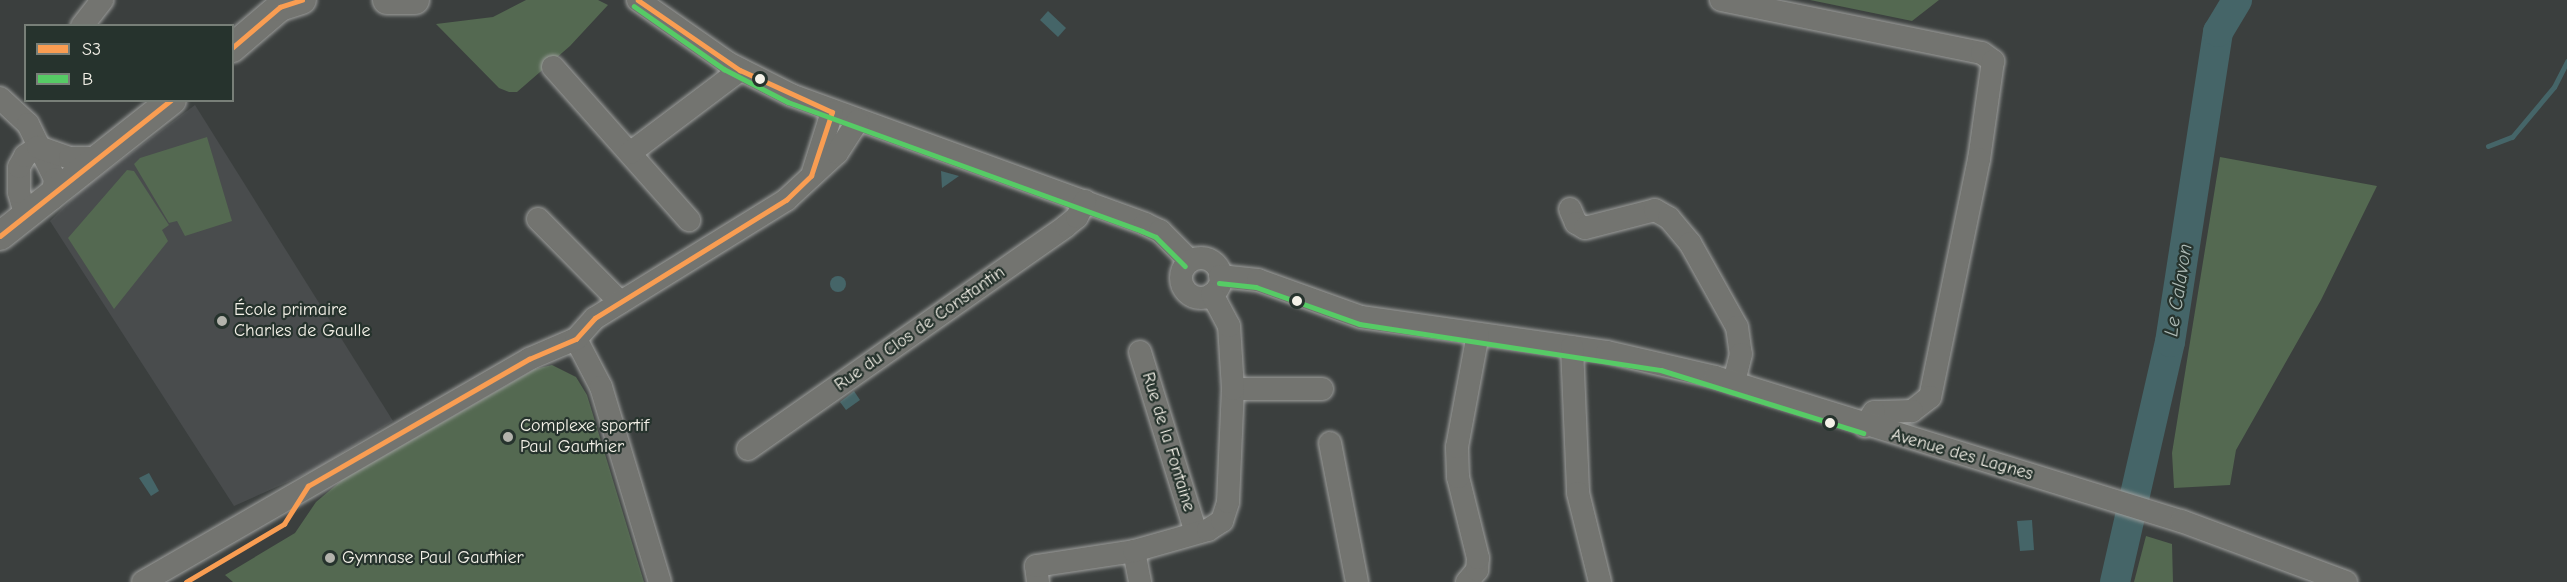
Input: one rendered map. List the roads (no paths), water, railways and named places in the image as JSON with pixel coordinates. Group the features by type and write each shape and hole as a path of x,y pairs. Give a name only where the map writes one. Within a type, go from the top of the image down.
{"main road":[{"path":"234,46 280,7 300,0"},
{"path":"387,0 415,0"},
{"path":"0,236 15,212 54,189 169,102"}],"street":[{"path":"84,24 102,0"},
{"path":"638,0 740,70 832,112 1085,201 1160,231 1190,261 1210,260 1229,326 1233,389 1228,502 1222,522 1196,533 1134,551 1036,566 1038,582"},
{"path":"1721,0 1982,52 1993,62 1979,159 1930,397 1912,411 1874,412 1865,426"},
{"path":"553,67 689,220"},
{"path":"630,153 740,70"},
{"path":"0,98 28,124 54,189"},
{"path":"811,176 832,112"},
{"path":"143,582 529,359 576,339 586,324 776,206 837,153 858,122"},
{"path":"38,147 70,158 102,154"},
{"path":"15,212 19,167 25,156 38,147"},
{"name":"Rue du Clos de Constantin","path":"748,448 1066,226 1077,217 1085,201"},
{"path":"1570,209 1576,223 1585,228 1655,210 1669,218 1690,243 1737,327 1741,354 1734,383"},
{"path":"538,219 620,302"},
{"path":"1190,261 1182,272 1182,286 1192,296 1216,285"},
{"name":"Avenue des Lagnes","path":"1216,285 1258,279 1311,302 1361,316 1572,347 1663,363 2181,521 2346,582"},
{"path":"1467,582 1477,570 1478,558 1458,477 1457,447 1478,334"},
{"path":"576,339 601,387 660,582"},
{"path":"1572,347 1578,493 1600,582"},
{"name":"Rue de la Fontaine","path":"1140,352 1196,533"},
{"path":"1233,389 1322,389"},
{"path":"1330,443 1357,582"},
{"path":"1134,551 1140,582"}],"water":[{"path":"1048,11 1066,28 1058,37 1040,20"},
{"path":"941,171 959,176 942,188"},
{"path":"835,276 841,276 846,284 844,290 835,292 830,287 830,281"},
{"path":"854,391 860,400 846,410 840,402"},
{"path":"149,473 159,491 151,496 139,478"},
{"path":"2032,520 2034,550 2020,551 2017,521"}],"waterway":[{"name":"Le Calavon","path":"2115,582 2170,342 2218,32 2237,0"},
{"path":"2488,146 2512,137 2554,87 2567,61"}],"place":[{"name":"École primaire Charles de Gaulle","path":"222,321"},
{"name":"Complexe sportif Paul Gauthier","path":"508,437"},
{"name":"Gymnase Paul Gauthier","path":"330,558"}]}
